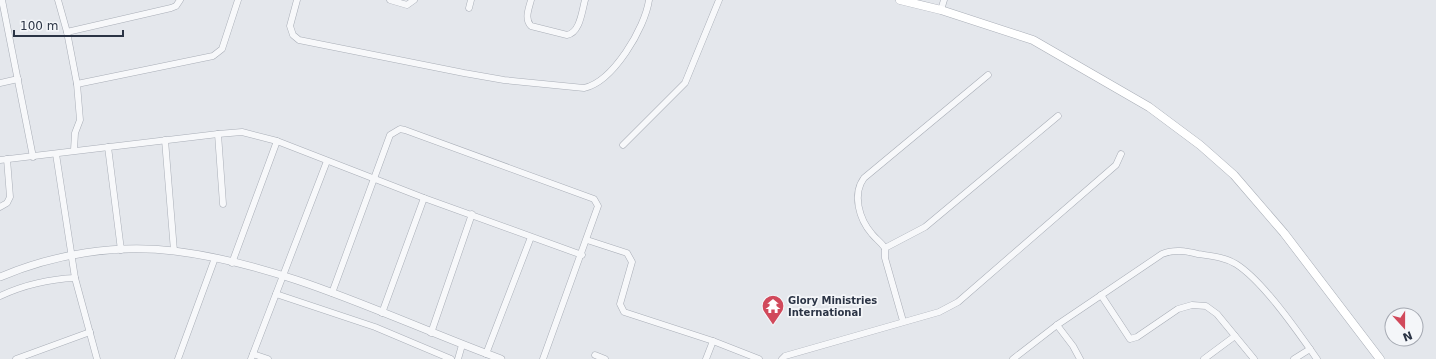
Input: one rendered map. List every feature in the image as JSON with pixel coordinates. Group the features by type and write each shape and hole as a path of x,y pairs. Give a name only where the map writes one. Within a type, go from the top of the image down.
{"main road":[{"path":"900,0 941,10 1033,40 1149,107 1200,145 1234,175 1284,233 1380,359"}],"street":[{"path":"2,0 33,157"},
{"path":"58,0 67,32 77,84 80,120 75,133 74,150"},
{"path":"67,32 171,8 176,6 180,0"},
{"path":"77,84 213,56 222,49 238,0"},
{"path":"297,0 290,26 293,35 299,40 504,80 584,88 594,84 622,58 634,39 649,0"},
{"path":"390,0 407,5 414,0"},
{"path":"469,8 471,0"},
{"path":"531,0 527,16 528,23 531,26 567,35 572,34 576,29 585,0"},
{"path":"623,145 685,83 719,0"},
{"path":"941,10 944,0"},
{"path":"885,248 871,234 864,221 857,193 859,185 864,178 988,75"},
{"path":"0,83 18,79"},
{"path":"885,248 925,227 1058,116"},
{"path":"332,293 390,135 400,129 405,130 594,199 598,206 582,255 543,359"},
{"path":"0,160 56,154 74,150 108,148 242,132 277,141 424,198 472,214 582,255"},
{"path":"218,134 223,204"},
{"path":"165,140 174,251"},
{"path":"232,263 277,141"},
{"path":"108,148 121,250"},
{"path":"56,154 71,254 97,359"},
{"path":"782,359 785,356 903,321 939,312 958,302 1116,165 1121,154"},
{"path":"0,207 7,203 10,196 7,159"},
{"path":"268,359 252,356 327,161"},
{"path":"382,313 424,198"},
{"path":"431,333 472,214"},
{"path":"486,354 531,237"},
{"path":"587,240 627,253 631,258 632,262 620,304 624,312 713,341 759,359"},
{"path":"885,248 884,258 903,321"},
{"path":"0,277 71,254 121,250 174,251 215,258 283,276 332,293 431,333 501,359"},
{"path":"1013,359 1057,325 1167,252 1186,251 1219,258 1236,264 1249,274 1287,318 1317,359"},
{"path":"178,359 215,258"},
{"path":"0,296 30,285 55,279 76,278"},
{"path":"276,294 375,327 451,359"},
{"path":"1101,295 1130,339 1137,338 1178,309 1198,305 1211,308 1254,359"},
{"path":"1057,325 1074,346 1080,359"},
{"path":"16,359 90,332"},
{"path":"1204,359 1235,336"},
{"path":"706,359 713,341"},
{"path":"458,359 462,345"},
{"path":"1294,359 1310,349"},
{"path":"595,355 605,359"}],"place":[{"name":"Glory Ministries International","path":"773,326"}]}
